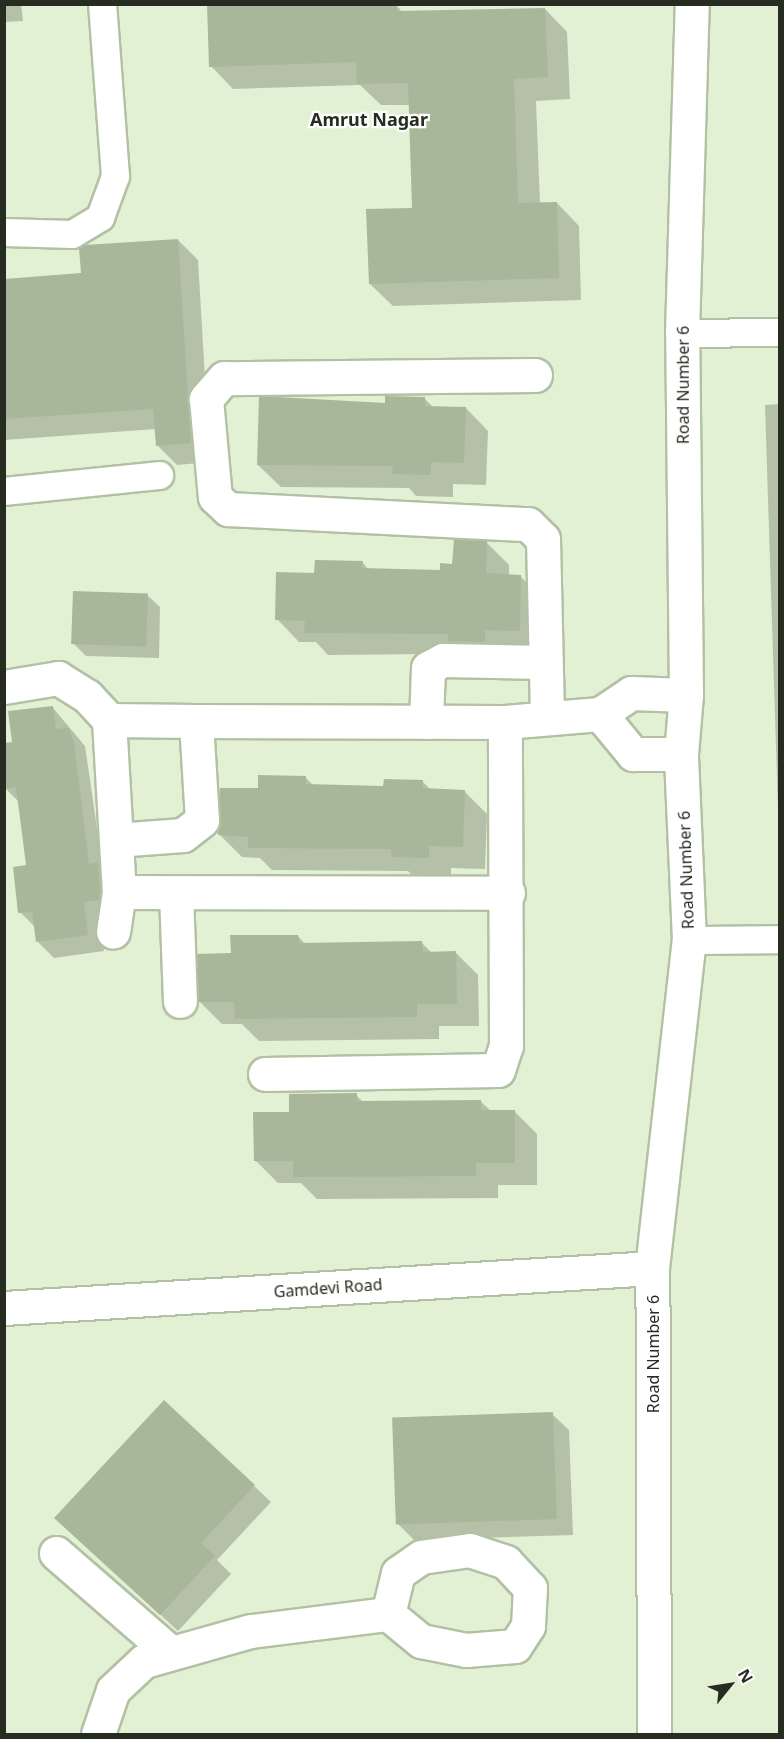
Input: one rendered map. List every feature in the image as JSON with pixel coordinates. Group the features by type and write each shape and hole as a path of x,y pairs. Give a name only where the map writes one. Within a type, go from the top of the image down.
{"street":[{"name":"Road Number 6","path":"654,1734 652,1268 689,940 681,754 686,695 682,333 692,4"},
{"path":"535,375 224,378 206,399 215,497 228,509 528,524 543,539 547,718"},
{"path":"426,722 428,668 443,660 546,663"},
{"path":"4,687 58,678 87,696 109,720 119,892 113,932"},
{"path":"109,720 505,722 600,714 631,693 686,695"},
{"path":"600,714 633,754 681,754"},
{"path":"116,840 183,835 202,820 196,721"},
{"path":"265,1074 498,1070 506,1046 508,892 505,722"},
{"path":"119,892 508,892"},
{"path":"176,893 180,1000"},
{"name":"Gamdevi Road","path":"4,1308 652,1268"},
{"path":"56,1553 171,1653"},
{"path":"98,1734 113,1690 144,1661 251,1631 388,1614"}],"lane":[{"path":"4,232 72,234 100,218 115,176 102,4"},
{"path":"682,333 780,332"},
{"path":"4,490 159,475"},
{"path":"689,940 780,939"}],"building":[{"path":"207,4 397,5 397,11 545,8 548,77 514,79 518,203 557,202 559,278 369,284 366,209 412,208 408,83 357,84 356,62 209,67"},
{"path":"178,239 191,443 156,446 153,409 4,419 4,279 81,273 79,248 85,245"},
{"path":"259,396 385,403 385,396 425,397 425,406 466,407 464,463 431,462 431,475 392,474 393,466 257,465"},
{"path":"454,539 487,541 486,573 521,575 520,631 485,630 485,642 448,641 448,634 304,633 305,621 275,620 276,572 314,573 315,560 363,561 362,568 440,570 440,563 452,564"},
{"path":"73,591 148,594 146,647 71,644"},
{"path":"53,706 56,729 69,728 74,743 89,864 98,862 100,891 99,900 84,902 88,935 36,942 32,912 18,913 13,867 26,865 16,787 4,789 4,743 12,742 8,711"},
{"path":"258,775 306,776 306,784 383,786 384,779 423,780 423,788 465,790 463,847 429,846 429,858 392,857 391,849 248,848 248,837 218,835 220,788 258,788"},
{"path":"230,935 298,935 299,943 422,941 423,952 456,951 457,1004 417,1004 417,1017 235,1019 234,1002 198,1002 197,954 231,953"},
{"path":"357,1093 357,1101 481,1100 481,1110 515,1110 515,1163 476,1163 476,1176 293,1177 293,1161 254,1161 253,1112 289,1112 289,1094"},
{"path":"164,1400 255,1485 201,1543 215,1556 160,1615 54,1518"},
{"path":"553,1412 557,1519 396,1525 392,1418"}],"district":[{"name":"Amrut Nagar","path":"369,119"}]}
